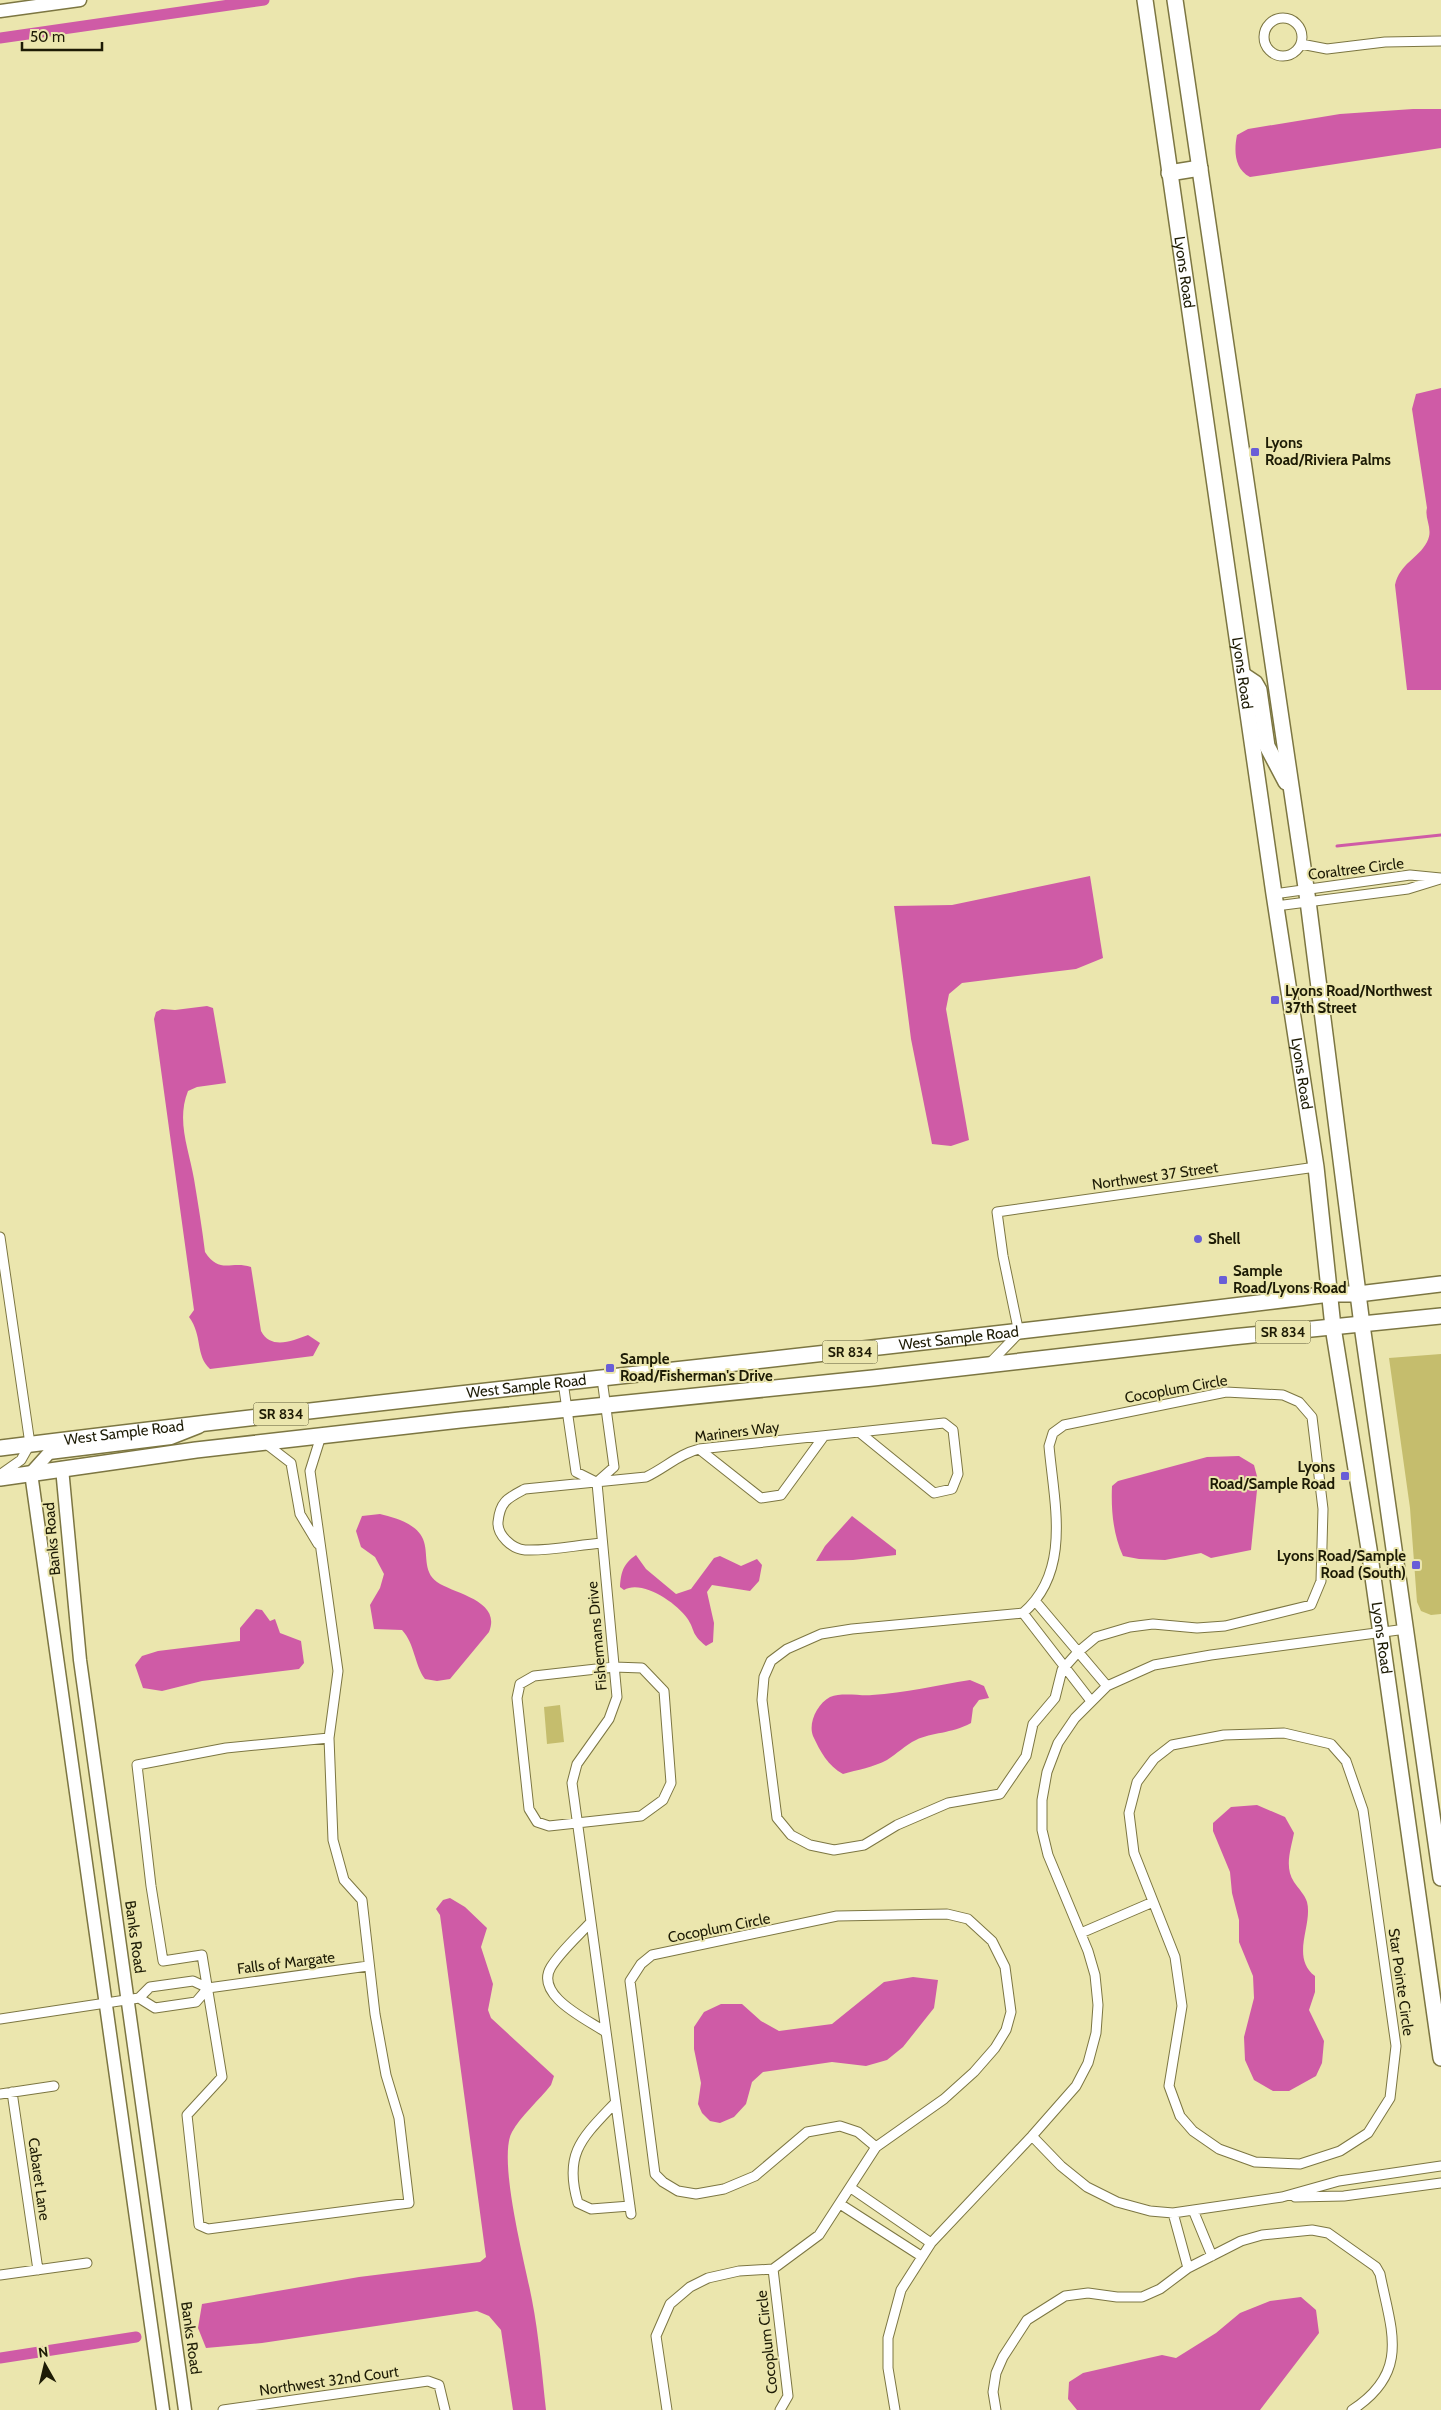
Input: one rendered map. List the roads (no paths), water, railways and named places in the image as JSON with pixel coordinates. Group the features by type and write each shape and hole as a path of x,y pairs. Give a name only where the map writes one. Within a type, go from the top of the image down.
{"main road":[{"name":"Lyons Road","path":"1145,0 1275,900 1316,1167 1333,1327 1381,1633 1441,2058"},
{"name":"Lyons Road","path":"1175,0 1307,895 1362,1326 1441,1878"},
{"path":"1169,172 1200,168"},
{"path":"1243,675 1249,677 1259,690 1267,746 1292,794"},
{"name":"West Sample Road","path":"0,1448 563,1382 1019,1333 1330,1294 1358,1294 1441,1284"},
{"name":"West Sample Road","path":"0,1476 265,1442 567,1408 988,1366 1223,1338 1362,1326 1441,1316"}],"street":[{"path":"0,11 80,0"},
{"path":"1275,20 1293,21 1301,31 1301,44 1298,49 1288,56 1276,55 1270,51 1264,41 1266,29 1275,20"},
{"path":"1301,44 1327,49 1385,42 1441,41"},
{"name":"Coraltree Circle","path":"1275,900 1410,875 1441,878"},
{"name":"Coraltree Circle","path":"1307,895 1408,889 1441,878"},
{"name":"Northwest 37 Street","path":"1019,1333 1003,1256 997,1212 1316,1167"},
{"path":"0,1237 30,1444 16,1465 0,1476"},
{"path":"988,1366 1019,1333"},
{"path":"563,1382 576,1472 597,1483 614,1467 602,1379"},
{"name":"Cocoplum Circle","path":"1226,1392 1283,1395 1299,1402 1312,1417 1315,1427 1324,1509 1321,1581 1311,1605 1226,1626 1197,1628 1153,1624 1130,1627 1096,1637 1078,1652 1062,1670 1055,1698 1033,1724 1026,1756 1000,1794 948,1803 897,1825 864,1845 834,1850 810,1845 791,1835 777,1818 762,1700 764,1677 771,1661 788,1649 821,1634 1023,1613 1036,1602 1048,1582 1057,1543 1049,1446 1053,1433 1064,1425 1226,1392"},
{"path":"31,1473 49,1453 170,1438 208,1423"},
{"name":"Mariners Way","path":"602,1543 523,1550 505,1541 498,1525 500,1507 510,1498 526,1489 646,1477 660,1471 684,1452 699,1449 824,1436 859,1432 944,1423 953,1430 958,1474 952,1489 934,1493 859,1432"},
{"path":"321,1436 310,1471 319,1547 338,1671 329,1738 333,1840 344,1880 362,1900 368,1966 386,2076 399,2118 409,2203 208,2228 199,2225 187,2115 222,2077 202,1956 163,1961 151,1886 138,1765 226,1748 329,1738"},
{"path":"699,1449 761,1498 781,1495 824,1436"},
{"path":"265,1442 291,1463 300,1514 319,1547"},
{"name":"Banks Road","path":"62,1468 80,1660 133,1999 185,2410"},
{"name":"Banks Road","path":"31,1473 163,2410"},
{"name":"Fishermans Drive","path":"597,1483 617,1697 609,1719 577,1764 572,1783 604,2031 615,2103 630,2210 591,2209 578,2203 571,2169 575,2154 590,2129 615,2103"},
{"path":"1036,1602 1107,1686"},
{"path":"1023,1613 1066,1666 1091,1701"},
{"path":"895,2410 888,2368 888,2338 901,2290 931,2242 1032,2136 1076,2086 1088,2062 1096,2033 1098,2005 1095,1976 1081,1933 1048,1856 1042,1830 1042,1800 1047,1772 1058,1743 1075,1718 1107,1686 1154,1665 1211,1655 1406,1630"},
{"path":"614,1667 642,1668 664,1691 671,1783 663,1800 642,1816 576,1824 550,1826 537,1822 529,1809 517,1698 520,1684 534,1676 614,1667"},
{"name":"Star Pointe Circle","path":"1284,1733 1331,1744 1346,1761 1362,1810 1396,2046 1390,2098 1368,2133 1340,2151 1300,2164 1255,2162 1220,2149 1192,2131 1180,2116 1169,2086 1182,2006 1175,1957 1154,1902 1134,1853 1129,1813 1137,1782 1154,1758 1172,1745 1224,1735 1284,1733"},
{"path":"1081,1933 1154,1902"},
{"name":"Cocoplum Circle","path":"667,2410 656,2336 670,2304 690,2287 708,2278 739,2271 773,2269 819,2235 876,2147 912,2119 944,2099 974,2072 995,2048 1006,2030 1011,2012 1005,1967 992,1941 968,1919 947,1914 837,1916 652,1955 641,1964 630,1981 655,2174 663,2182 678,2192 696,2194 724,2189 755,2176 807,2132 840,2126 858,2132 876,2147"},
{"path":"590,1923 550,1968 547,1980 550,1990 559,2001 604,2031"},
{"name":"Falls of Margate","path":"133,1999 150,1987 193,1981 208,1988 368,1966"},
{"path":"0,2019 133,1999 155,2008 196,2002 208,1988"},
{"path":"0,2094 54,2086"},
{"name":"Cabaret Lane","path":"12,2092 38,2270"},
{"path":"1032,2136 1061,2166 1088,2187 1117,2202 1150,2211 1173,2213 1282,2197 1339,2181 1441,2166"},
{"path":"1282,2197 1344,2196 1441,2183"},
{"path":"851,2188 931,2242"},
{"path":"840,2204 921,2256"},
{"path":"1193,2210 1212,2256"},
{"path":"1173,2213 1188,2268"},
{"path":"996,2410 993,2392 996,2373 1027,2320 1065,2296 1088,2293 1117,2297 1142,2297 1160,2289 1188,2268 1241,2241 1262,2235 1312,2230 1328,2233 1376,2267 1380,2274 1392,2337 1393,2356 1382,2384 1365,2402 1352,2410"},
{"path":"0,2275 87,2263"},
{"name":"Cocoplum Circle","path":"773,2269 788,2396 785,2409"},
{"name":"Northwest 32nd Court","path":"223,2410 428,2381 439,2385 445,2410"}],"waterway":[{"path":"0,38 264,0"},
{"path":"1337,846 1441,835"},
{"path":"0,2358 136,2337"}],"place":[{"name":"Lyons Road/Riviera Palms","path":"1255,452"},
{"name":"Lyons Road/Northwest 37th Street","path":"1275,1000"},
{"name":"Shell","path":"1198,1239"},
{"name":"Sample Road/Lyons Road","path":"1223,1280"},
{"name":"Sample Road/Fisherman's Drive","path":"610,1368"},
{"name":"Lyons Road/Sample Road","path":"1345,1476"},
{"name":"Lyons Road/Sample Road (South)","path":"1416,1565"}]}
